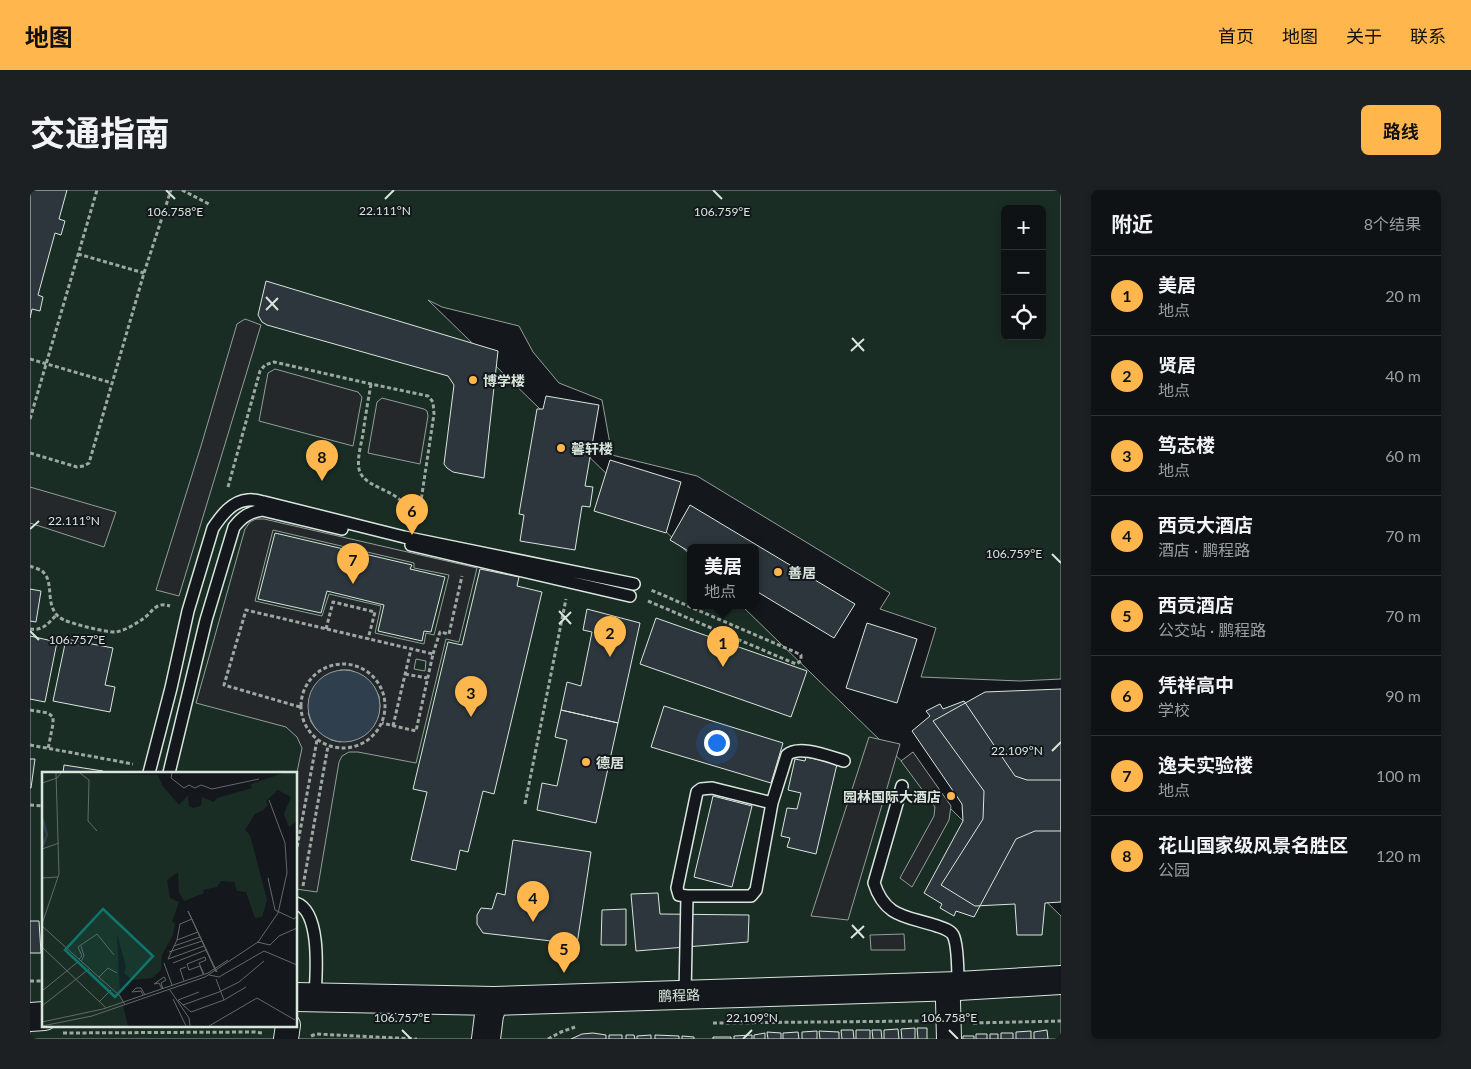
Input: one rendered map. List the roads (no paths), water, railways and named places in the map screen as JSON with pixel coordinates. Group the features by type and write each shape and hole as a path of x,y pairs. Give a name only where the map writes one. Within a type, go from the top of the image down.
{"main road":[{"name":"鹏程路","path":"303,1002 490,1018 753,1010 953,994 1061,980"},
{"name":"鹏程路","path":"490,1018 684,994 953,994 1061,997"},
{"path":"30,1017 42,1021"}],"street":[{"path":"953,994 957,1032"},
{"path":"286,1039 288,1026"}],"lane":[{"path":"150,770 188,611 213,528 220,518 238,502 249,499 264,502 410,538 634,584"},
{"path":"169,772 206,620 234,527 252,511 262,510 630,596"},
{"path":"772,803 712,788 701,789 697,792 677,888 679,895 751,896 754,894 772,803 787,755 794,750 808,751 844,761"},
{"path":"902,786 874,883 878,895 895,912 909,919 946,929 954,936 956,947 953,994"},
{"path":"684,994 687,896"},
{"path":"298,903 306,910 313,924 316,949 303,1002"}],"water":[{"path":"344,670 364,676 374,686 380,706 374,726 364,736 344,742 324,736 314,726 308,706 314,686 324,676"}],"place":[{"name":"博学楼","path":"473,380"},
{"name":"馨轩楼","path":"561,448"},
{"name":"花山国家级风景名胜区","path":"322,481"},
{"name":"凭祥高中","path":"412,535"},
{"name":"善居","path":"778,572"},
{"name":"逸夫实验楼","path":"353,584"},
{"name":"贤居","path":"610,657"},
{"name":"美居","path":"723,667"},
{"name":"笃志楼","path":"471,717"},
{"name":"德居","path":"586,762"},
{"name":"园林国际大酒店","path":"951,796"},
{"name":"西贡大酒店","path":"533,922"},
{"name":"西贡酒店","path":"564,973"}]}
